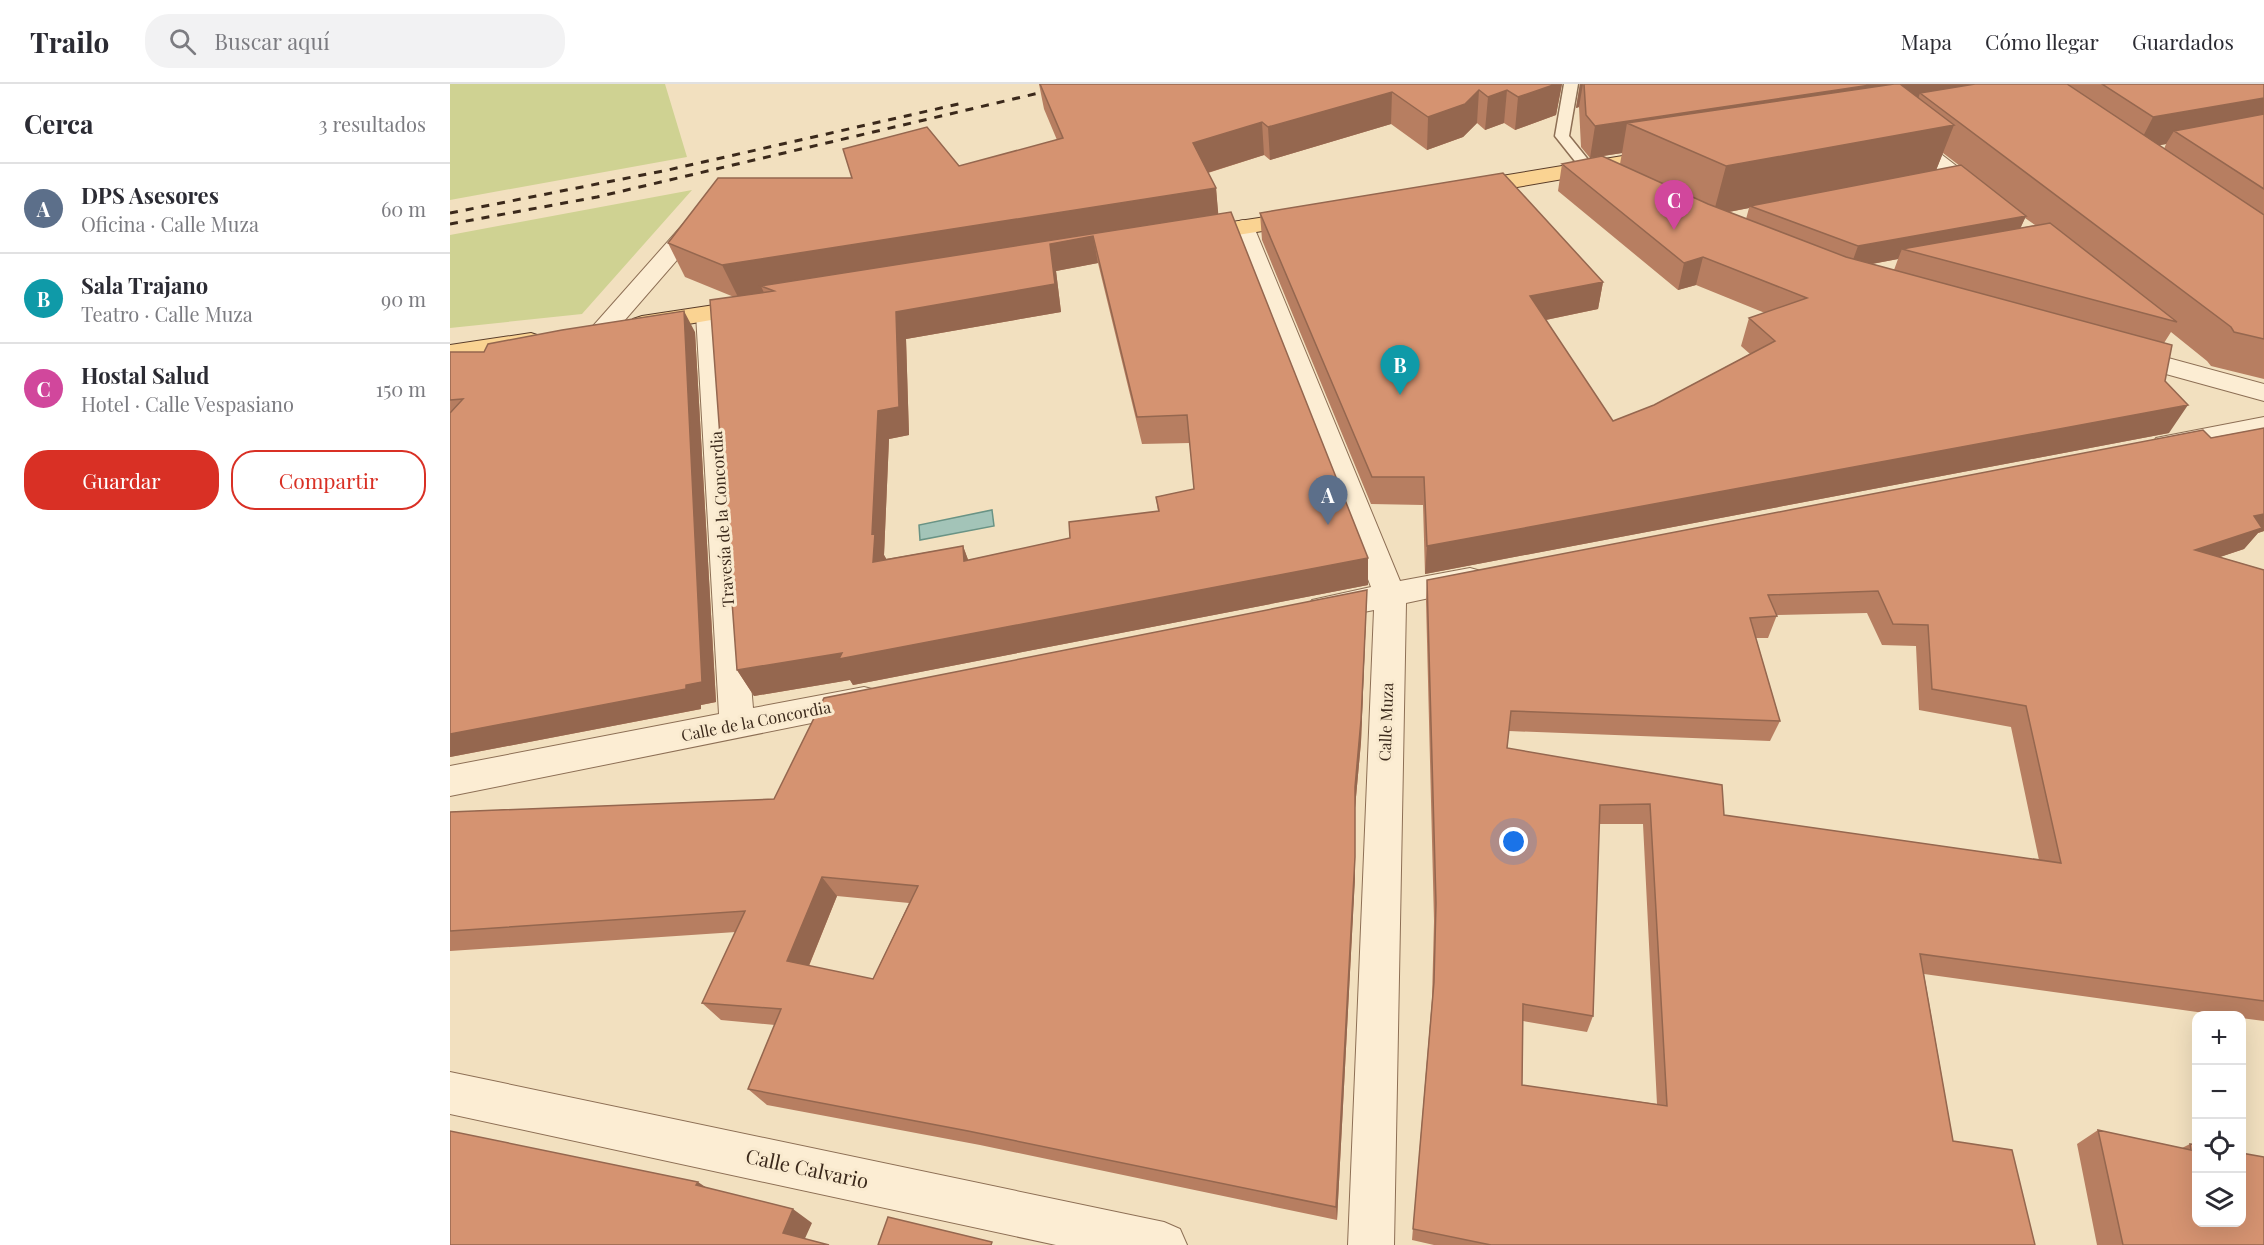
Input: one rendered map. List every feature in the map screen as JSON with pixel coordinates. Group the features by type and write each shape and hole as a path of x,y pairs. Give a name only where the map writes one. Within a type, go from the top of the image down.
{"main road":[{"path":"1887,120 1910,116"},
{"path":"1447,192 1690,151"},
{"path":"1174,238 1331,213"},
{"path":"591,332 780,301"},
{"path":"450,353 555,337"}],"street":[{"path":"1887,120 1994,207"},
{"path":"1587,167 1628,186"},
{"path":"1934,182 1957,177"},
{"path":"591,332 718,199"},
{"name":"Calle Muza","path":"1243,227 1390,595 1371,1245"},
{"name":"Travesía de la Concordia","path":"708,314 737,725"},
{"path":"2161,340 2207,377"},
{"path":"2106,349 2264,393"},
{"path":"2135,451 2264,426"},
{"path":"1297,614 1499,573"},
{"name":"Calle de la Concordia","path":"450,781 887,695"},
{"name":"Calle Calvario","path":"450,1093 1164,1245"}],"lane":[{"path":"1571,84 1562,136 1587,167"}],"green space":[{"path":"450,84 665,84 687,157 450,200"},
{"path":"692,190 582,314 450,328 450,235"}],"water":[{"path":"992,510 994,526 920,540 919,525"}],"building":[{"path":"1040,84 1556,84 1518,97 1507,90 1488,97 1479,90 1465,104 1428,117 1392,92 1268,127 1262,122 1193,143 1216,188 722,265 668,243 718,178 852,178 843,149 927,127 959,166 1063,138"},
{"path":"1584,84 1877,84 1595,126 1586,115"},
{"path":"1900,84 1954,125 1726,166 1627,123"},
{"path":"1975,84 2067,84 2264,215 2264,339 2234,332 2231,327 1920,93"},
{"path":"2102,84 2264,84 2264,98 2153,117"},
{"path":"2264,114 2264,189 2174,131"},
{"path":"1602,156 1708,204 1846,257 2172,345 2165,381 2188,405 1427,546 1424,477 1372,477 1260,213 1503,173 1603,282 1530,296 1613,421 1654,405 1775,341 1749,318 1807,298 1703,257 1684,263 1562,164"},
{"path":"1961,165 2026,216 1858,246 1750,206"},
{"path":"1231,212 1368,558 839,659 842,653 737,670 710,300 774,291 761,286","holes":["1093,236 1137,417 1187,415 1194,489 1156,497 1159,511 1069,522 1070,538 964,561 963,546 873,562 875,533 872,534 878,411 899,407 896,312 1055,284 1050,244"]},
{"path":"2050,223 2177,322 1902,249"},
{"path":"684,311 702,682 686,685 686,689 450,734 450,413 463,399 450,400 450,352 484,352 488,344"},
{"path":"2264,428 2264,514 2254,516 2262,528 2195,550 2264,570 2264,1001 1920,954 1953,1141 2012,1150 2035,1245 1491,1245 1413,1229 1434,982 1436,903 1427,580 2203,430 2211,438","holes":["1878,591 1893,624 1928,625 1932,689 2026,706 2061,863 1724,815 1722,785 1507,748 1511,711 1780,721 1750,618 1777,616 1768,595","1650,804 1667,1106 1522,1085 1523,1004 1593,1016 1600,805"]},
{"path":"1367,590 1361,720 1355,787 1355,857 1336,1207 968,1131 748,1089 781,1009 702,1003 745,911 450,931 450,812 774,799 824,698","holes":["822,877 918,886 873,979 787,961"]},
{"path":"2098,1130 2191,1150 2190,1144 2192,1144 2192,1227 2246,1227 2246,1154 2264,1157 2264,1245 2123,1245"},
{"path":"450,1131 698,1182 696,1185 793,1209 783,1233 829,1245 450,1245"},
{"path":"888,1217 992,1242 991,1245 878,1245"}],"railway":[{"path":"450,224 597,197 1077,84"},
{"path":"450,213 668,170 963,103"}],"place":[{"name":"Hostal Salud","path":"1674,230"},
{"name":"Sala Trajano","path":"1400,395"},
{"name":"DPS Asesores","path":"1328,525"}]}
